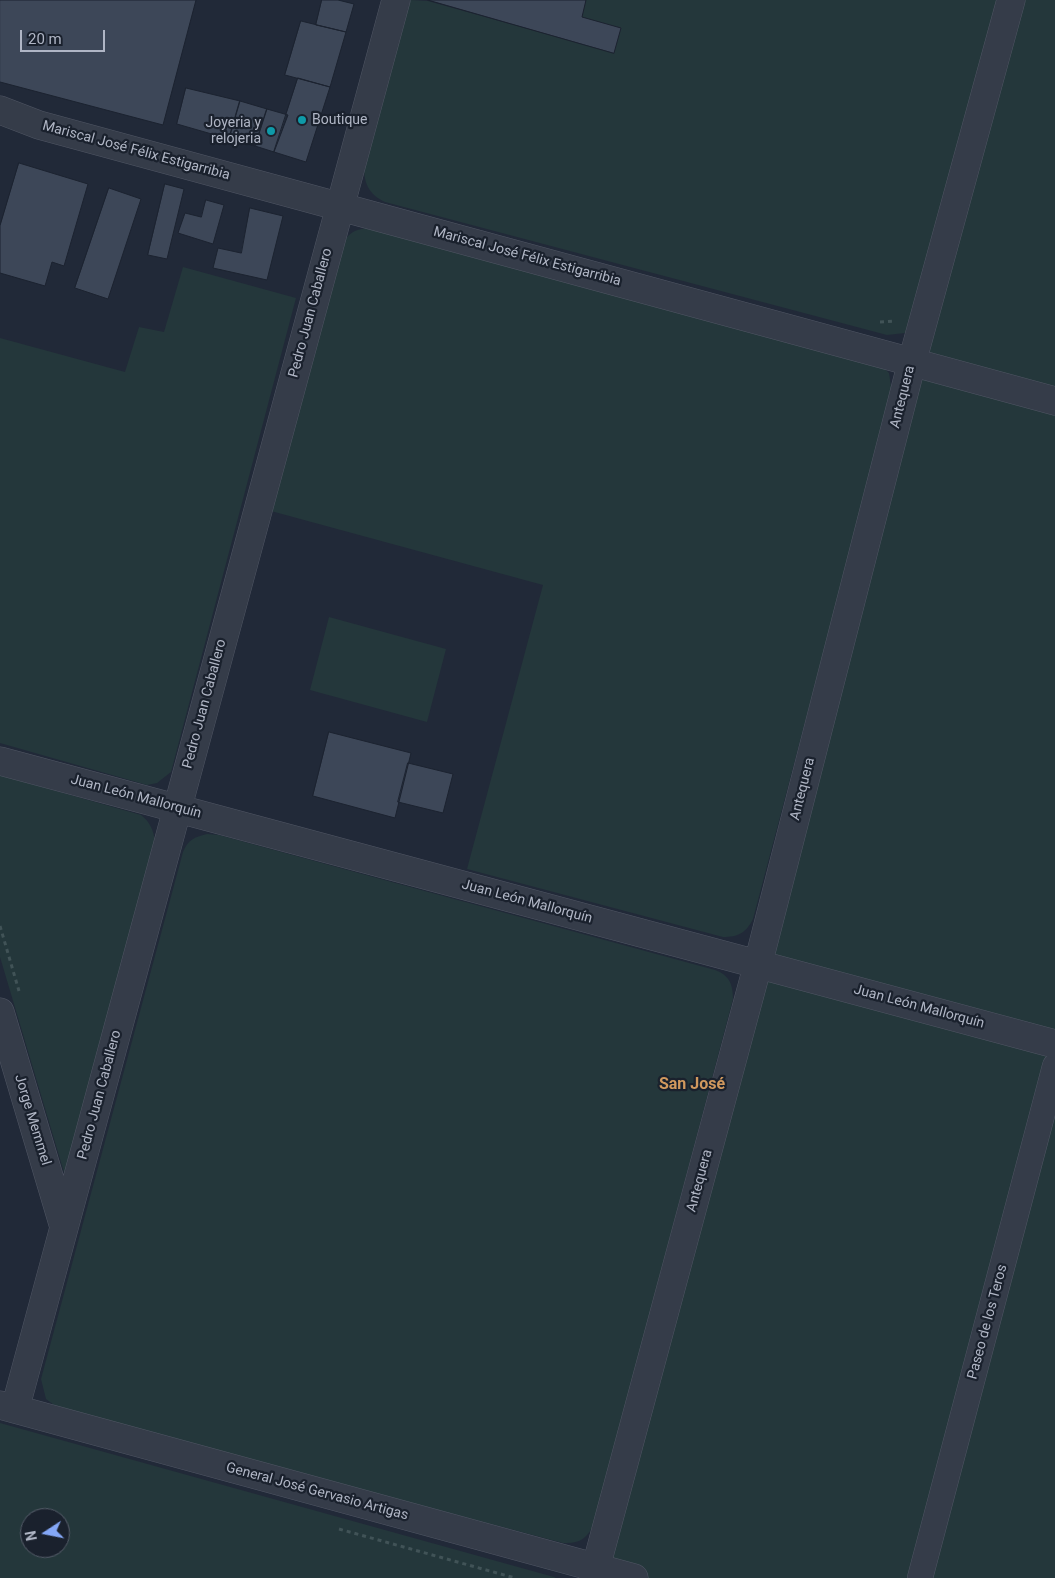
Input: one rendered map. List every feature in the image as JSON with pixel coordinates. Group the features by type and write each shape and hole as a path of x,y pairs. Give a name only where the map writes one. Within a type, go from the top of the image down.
{"street":[{"name":"Pedro Juan Caballero","path":"8,1407 64,1227 396,0"},
{"name":"Antequera","path":"595,1573 758,964 912,362 1011,0"},
{"name":"Mariscal José Félix Estigarribia","path":"0,110 39,125 1055,401"},
{"name":"Juan León Mallorquín","path":"0,761 1055,1044"},
{"name":"Jorge Memmel","path":"0,1012 64,1227"},
{"name":"Paseo de los Teros","path":"920,1578 1055,1066"},
{"name":"General José Gervasio Artigas","path":"8,1407 595,1573 634,1578"}],"path":[{"path":"878,322 895,321 902,315"}],"green space":[{"path":"410,0 428,1 614,53 621,28 582,17 586,0 1001,0 912,327 905,333 887,335 385,202 380,199 367,186 364,170"},
{"path":"1010,0 1055,0 1055,1578 632,1578 598,1569"},
{"path":"367,228 883,367 889,373 892,393 753,919 741,933 723,937 467,869 543,585 271,511 342,245 352,233"},
{"path":"183,267 296,298 171,772 157,783 147,785 0,743 0,338 125,372 139,327 164,332"},
{"path":"329,617 446,649 427,722 310,690"},
{"path":"0,775 141,815 151,826 155,841 66,1179 0,957"},
{"path":"207,834 219,835 715,970 727,977 732,989 733,999 594,1524 582,1540 574,1543 563,1543 62,1411 46,1399 41,1379 183,852 192,840"},
{"path":"0,1423 554,1577 556,1578 0,1578"}],"building":[{"path":"0,0 196,0 163,125 0,82"},
{"path":"322,0 338,0 354,4 346,32 316,25"},
{"path":"428,0 586,0 582,17 621,28 614,53"},
{"path":"301,21 346,32 330,87 285,75"},
{"name":"Boutique","path":"298,78 330,87 306,162 274,152"},
{"path":"186,88 240,101 229,139 177,124"},
{"path":"240,101 267,109 255,146 229,139"},
{"name":"Joyeria y relojeria","path":"267,109 288,115 274,152 255,146"},
{"path":"19,163 88,184 64,266 52,262 45,286 0,273 0,226"},
{"path":"165,184 184,189 167,259 148,255"},
{"path":"109,188 141,199 108,299 75,288"},
{"path":"206,200 224,205 213,244 178,233 185,213 201,217"},
{"path":"250,208 283,216 267,280 213,268 218,248 241,253"},
{"path":"329,732 411,753 395,818 313,796"},
{"path":"408,763 453,774 443,813 398,802"}],"place":[{"name":"Boutique","path":"302,120"},
{"name":"Joyeria y relojeria","path":"271,131"}],"district":[{"name":"San José","path":"692,1085"}]}
